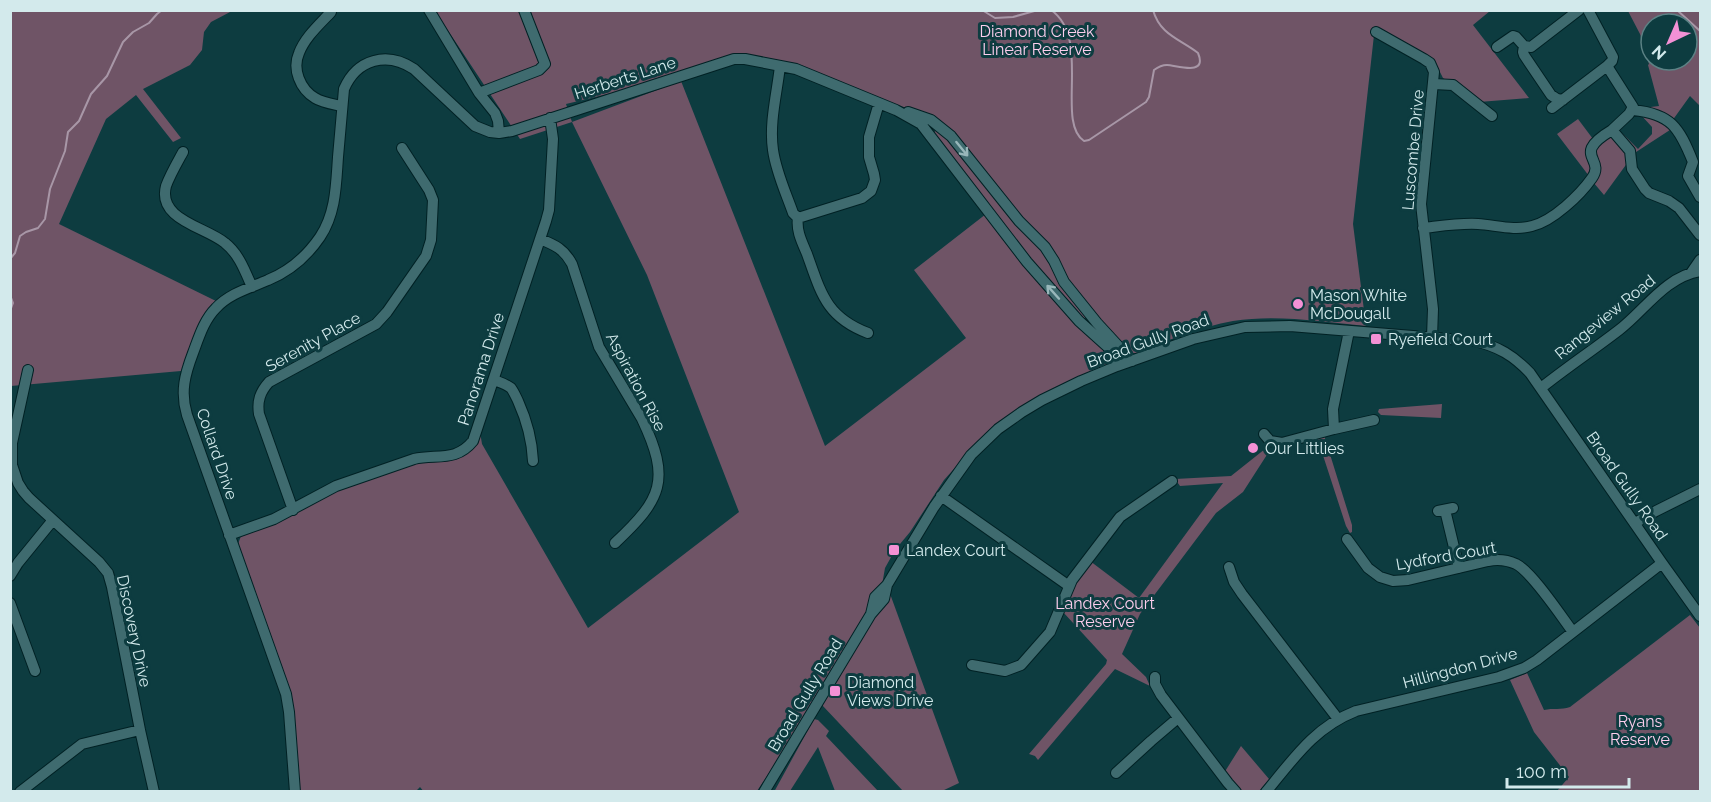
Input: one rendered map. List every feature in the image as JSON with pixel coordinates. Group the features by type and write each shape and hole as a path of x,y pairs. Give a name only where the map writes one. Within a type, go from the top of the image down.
{"street":[{"path":"429,10 479,93 495,113 499,133"},
{"path":"479,93 539,70 545,64 524,10"},
{"path":"1497,47 1513,36 1524,46 1534,45 1579,10"},
{"path":"1552,108 1612,61 1613,57 1588,10"},
{"path":"331,12 305,41 298,53 297,74 301,83 314,97 342,106"},
{"name":"Luscombe Drive","path":"1376,32 1430,63 1434,72 1421,196 1433,309 1432,338"},
{"path":"1524,46 1523,53 1551,95 1557,99 1563,99"},
{"name":"Herberts Lane","path":"499,133 729,60 745,59 796,69 896,110 921,124 1012,244 1079,321 1103,341 1114,354 1117,366"},
{"name":"Collard Drive","path":"295,792 286,694 187,415 183,398 183,383 208,318 221,303 281,274 303,258 317,242 328,222 335,195 344,88 362,65 379,60 400,61 414,69 475,126 499,133"},
{"path":"780,66 772,128 773,150 793,213 798,218 799,232 824,299 838,316 868,333"},
{"path":"1607,66 1630,101 1633,110"},
{"path":"1434,84 1453,86 1492,116"},
{"path":"798,218 862,198 871,191 874,174 869,157 869,137 879,103"},
{"name":"Herberts Lane","path":"896,110 920,115 941,127 951,136 1019,221 1046,247 1064,282 1089,314 1132,361"},
{"path":"1423,228 1470,224 1526,228 1543,222 1574,198 1591,180 1595,167 1590,153 1591,148 1633,110"},
{"path":"1633,110 1656,113 1678,131 1693,162 1689,179 1701,197"},
{"name":"Panorama Drive","path":"230,535 274,519 327,490 403,462 426,456 454,456 461,453 473,441 549,210 553,139 550,118"},
{"path":"930,137 934,128 941,127"},
{"path":"1612,130 1630,151 1632,169 1645,189 1675,205 1696,220 1701,235"},
{"name":"Serenity Place","path":"293,510 259,414 257,405 259,396 269,382 376,324 426,256 431,240 433,200 402,147"},
{"path":"183,152 167,184 166,199 169,208 183,220 210,233 226,244 238,257 252,287"},
{"name":"Aspiration Rise","path":"540,239 557,245 567,255 599,347 642,419 658,462 660,473 654,496 635,524 615,543"},
{"name":"Rangeview Road","path":"1541,388 1619,330 1656,294 1696,272 1701,260"},
{"path":"1079,321 1085,321 1089,314"},
{"name":"Broad Gully Road","path":"764,792 871,614 875,597 886,585 941,496 971,455 985,441 1010,420 1042,400 1117,366 1193,339 1245,327 1276,326 1474,341 1498,348 1520,362 1541,388 1701,616"},
{"path":"1334,429 1333,409 1348,331"},
{"name":"Discovery Drive","path":"28,370 15,426 11,454 12,465 23,491 108,573 154,792"},
{"path":"494,380 511,388 514,394 528,425 532,440 533,461"},
{"path":"1264,434 1270,441 1282,442 1374,420"},
{"path":"972,665 1005,670 1021,665 1053,627 1069,586 1120,517 1172,481"},
{"path":"1635,523 1701,489"},
{"path":"941,496 1069,586"},
{"path":"1445,510 1460,567"},
{"path":"10,576 53,520"},
{"name":"Lydford Court","path":"1347,539 1368,568 1380,577 1393,581 1408,580 1495,560 1506,560 1526,572 1573,632"},
{"name":"Hillingdon Drive","path":"1266,792 1310,739 1338,718 1356,711 1511,673 1537,660 1662,563"},
{"path":"1229,567 1234,582 1242,594 1338,718"},
{"path":"10,603 34,672"},
{"path":"1155,677 1157,690 1236,792"},
{"path":"1116,773 1178,718"},
{"path":"20,792 82,744 140,729"}],"green space":[{"path":"10,11 232,11 211,22 204,32 202,50 190,65 143,89 181,138 173,142 136,95 106,119 59,224 216,301 201,321 181,371 11,386"},
{"name":"Diamond Creek Linear Reserve","path":"435,11 1490,11 1473,25 1529,98 1479,102 1443,78 1436,64 1375,26 1353,224 1366,326 1300,319 1250,319 1208,327 1132,353 1086,317 1083,319 1042,276 933,134 936,130 925,114 742,54 616,92 566,104 572,122 520,139"},
{"path":"1628,11 1700,11 1700,106 1690,96 1672,121 1642,108 1659,106 1650,72 1699,72 1699,12 1639,12 1639,32"},
{"path":"681,81 825,446 966,338 914,270 986,214 1110,357 1106,365 979,441 944,480 910,532 895,550 885,568 882,585 870,607 790,741 757,791 424,792 420,787 415,792 300,791 292,698 238,544 241,536 293,515 330,493 415,463 458,459 467,453 480,432 482,444 588,628 739,512 647,275 572,122"},
{"path":"1643,113 1673,128 1633,154 1620,136 1619,130 1638,149 1652,134 1652,127 1640,114"},
{"path":"1578,119 1593,139 1589,176 1557,134"},
{"path":"1608,137 1612,137 1627,151 1628,162 1604,195 1593,182 1594,149"},
{"path":"1442,404 1441,418 1381,415 1378,412 1379,409"},
{"path":"1324,435 1352,525 1350,533 1317,437"},
{"name":"Landex Court Reserve","path":"1265,449 1270,450 1243,492 1216,513 1140,614 1122,654 1146,677 1150,686 1115,669 1038,760 1029,754 1106,664 1107,660 1063,612 1076,581 1090,561 1139,598 1223,483 1180,486 1175,479 1231,476"},
{"path":"889,591 959,783 942,791 903,791 822,705"},
{"name":"Ryans Reserve","path":"1690,615 1700,628 1700,791 1557,791 1569,777 1534,732 1510,680 1527,673 1544,710 1570,707"},
{"path":"814,719 829,731 826,736 878,791 835,791 818,747 790,791 774,792"},
{"path":"1241,746 1269,779 1259,791 1241,791 1224,773"}],"waterway":[{"path":"10,259 15,253 20,236 38,228 45,219 50,189 65,151 68,132 79,121 91,94 107,76 123,42 133,32 149,23 162,10"},
{"path":"982,10 995,18 1013,17 1038,10"},
{"path":"1051,10 1063,23 1069,40 1072,59 1072,116 1076,131 1084,141 1089,140 1146,102 1154,70 1160,66 1190,68 1199,65 1198,53 1171,36 1160,25 1153,10"},
{"path":"1677,10 1700,31"},
{"path":"10,295 13,303 10,311"}],"place":[{"name":"Mason White McDougall","path":"1298,304"},
{"name":"Ryefield Court","path":"1376,339"},
{"name":"Our Littlies","path":"1253,448"},
{"name":"Landex Court","path":"894,550"},
{"name":"Diamond Views Drive","path":"835,691"}]}
